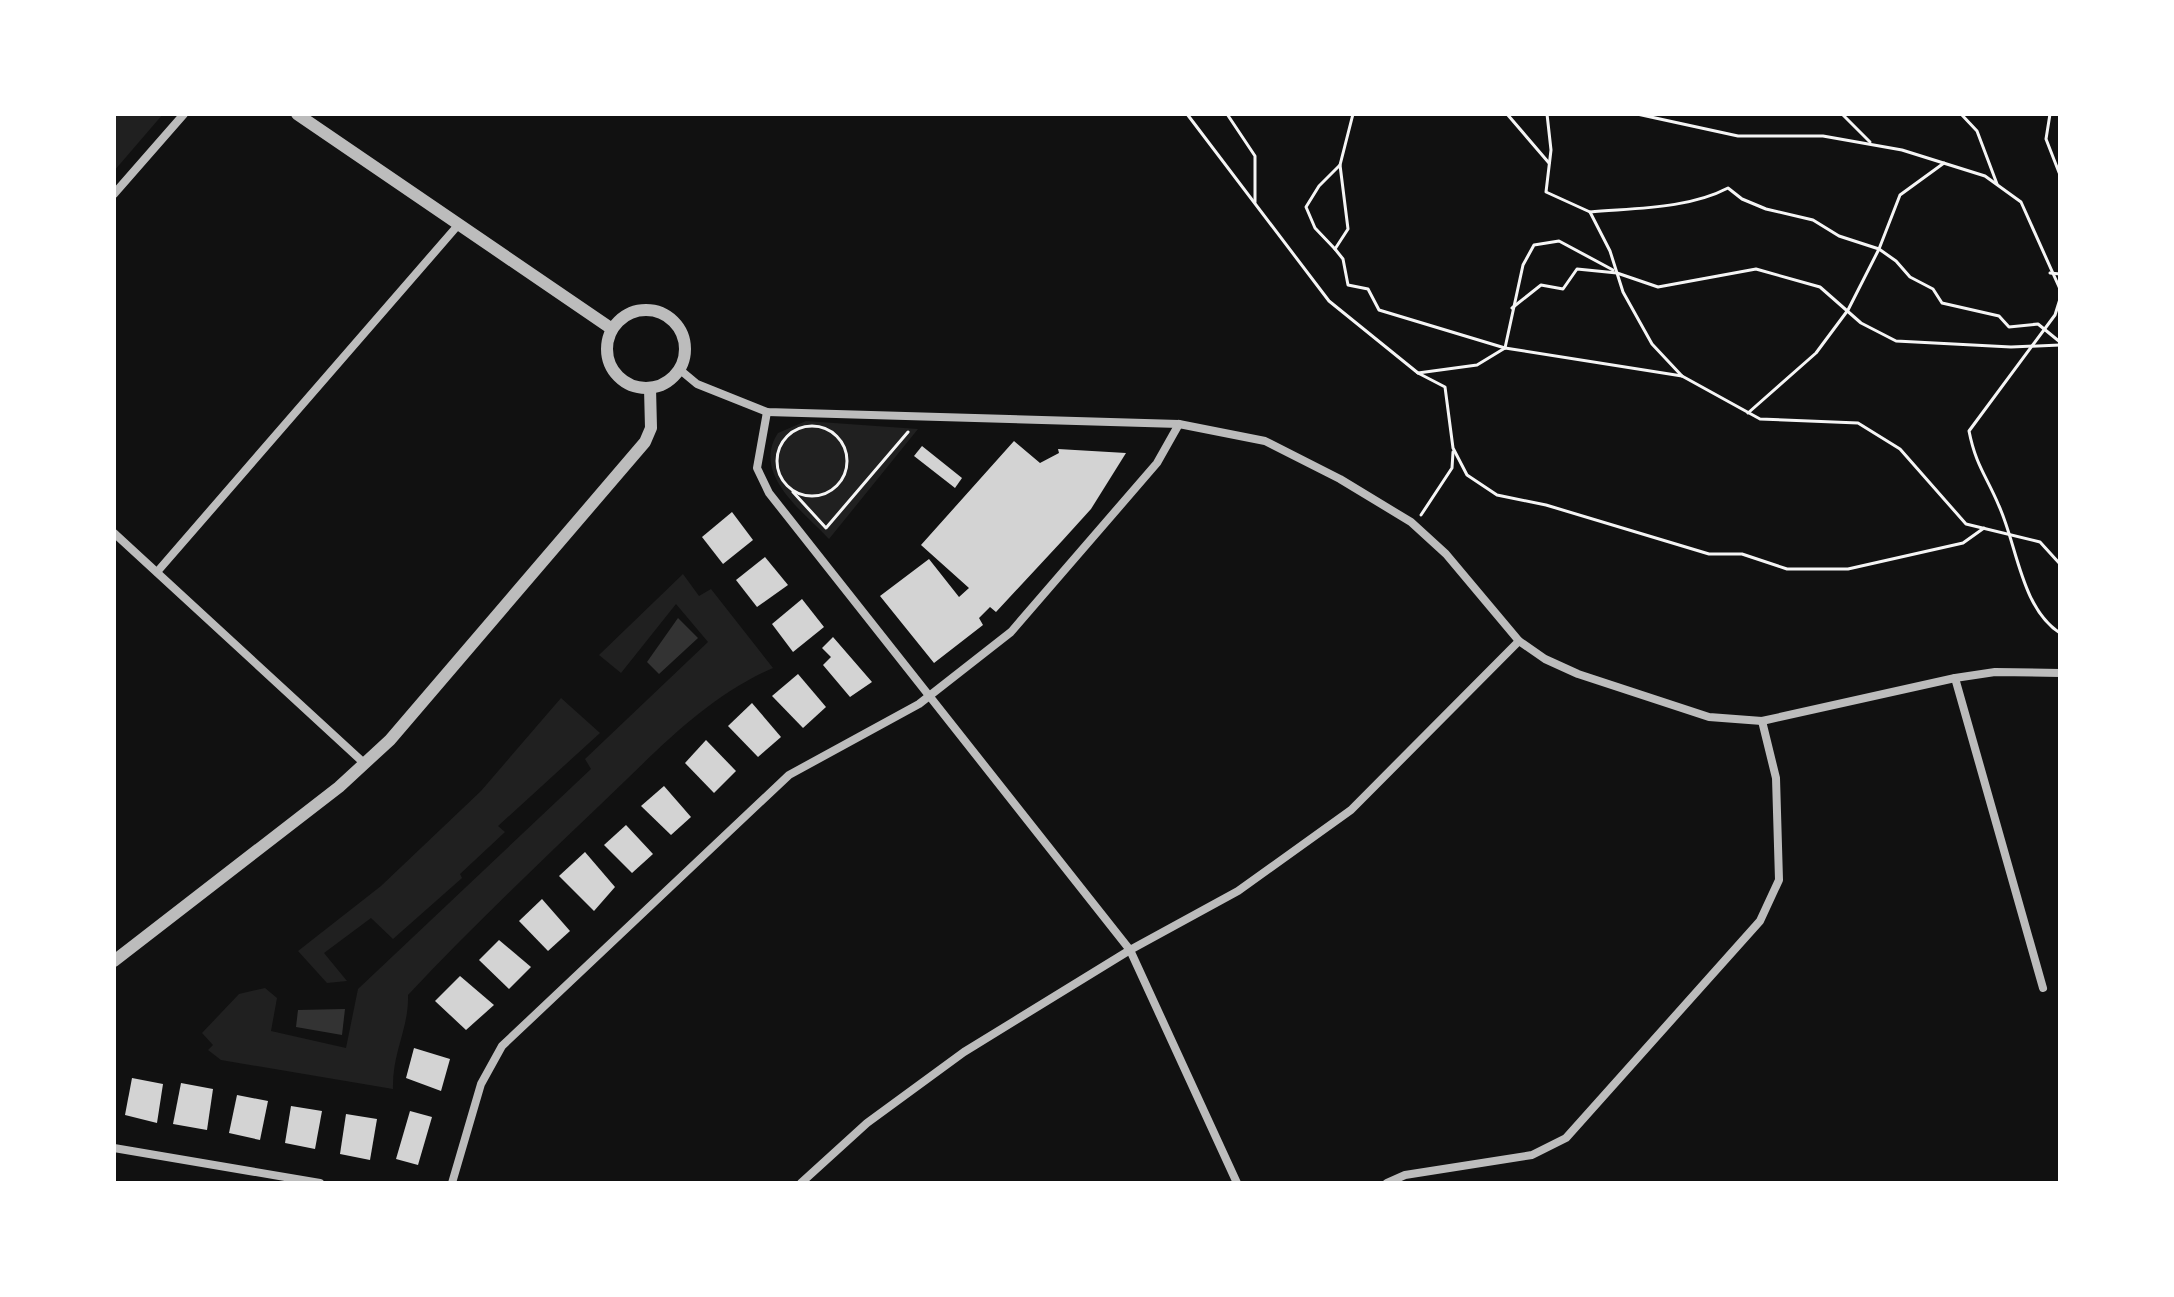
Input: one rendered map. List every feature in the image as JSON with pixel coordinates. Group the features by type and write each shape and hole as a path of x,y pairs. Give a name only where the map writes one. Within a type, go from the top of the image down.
{"street":[{"path":"114,194 184,114"},
{"path":"297,114 612,329"},
{"path":"157,572 459,224"},
{"path":"642,310 666,315 682,333 685,345 679,369 662,385 650,388 626,383 616,375 606,353 612,329 630,313 642,310"},
{"path":"679,369 697,384 767,412 1179,424 1265,441 1340,479 1414,525 1446,554 1519,641 1545,659 1578,674 1709,717 1762,721 1955,678 1995,672 2060,673"},
{"path":"114,961 365,764 390,740 645,442 651,428 650,388"},
{"path":"767,412 757,468 769,493 1130,950 1237,1183"},
{"path":"452,1183 481,1084 502,1046 789,775 929,697 1002,640 1039,602 1157,463 1179,424"},
{"path":"114,533 365,764"},
{"path":"801,1183 867,1123 964,1052 1130,950 1238,891 1351,810 1519,641"},
{"path":"1955,678 2043,988"},
{"path":"1387,1183 1405,1175 1532,1155 1566,1138 1760,921 1779,880 1776,778 1762,721"},
{"path":"114,1148 320,1183"}],"path":[{"path":"1187,114 1329,301 1418,373 1445,387 1453,448 1452,468 1414,525"},
{"path":"1227,114 1255,156 1255,205"},
{"path":"1335,249 1348,229 1340,165 1353,114"},
{"path":"1507,114 1550,163"},
{"path":"1547,114 1550,163 1546,192 1590,212 1646,208 1714,195 1728,188 1742,199 1766,209 1813,220 1839,236 1879,249 1910,277 1933,289 1942,303 1999,316 2009,327 2038,324 2060,344"},
{"path":"1637,114 1738,136 1823,136 1873,145 1985,176 2021,202 2050,273 2060,289"},
{"path":"1842,114 1873,145"},
{"path":"1961,114 1977,131 1997,184"},
{"path":"2050,114 2046,139 2060,175"},
{"path":"1748,413 1816,353 1848,310 1879,249 1900,195 1944,163"},
{"path":"1340,165 1319,186 1306,207 1315,228 1343,259 1348,285 1368,289 1379,310 1505,348 1682,376"},
{"path":"1590,212 1623,292 1652,344 1682,376 1760,419 1858,423 1900,449 1966,524 2040,542 2060,564"},
{"path":"1418,373 1477,365 1505,348 1523,265 1534,245 1559,241 1588,253 1617,273"},
{"path":"1512,308 1541,285 1563,289 1577,269 1617,273 1658,287 1756,269 1820,287 1861,323 1896,341 2011,347 2060,344"},
{"path":"2050,273 2060,274"},
{"path":"2060,299 2055,315 1969,431 1976,465 2000,506 2026,590 2060,633"},
{"path":"788,485 812,496 833,489 845,472 847,461 840,440 822,427 812,426 789,434 777,455 777,467 788,485 826,528 908,432"},
{"path":"1453,448 1467,475 1497,495 1546,505 1709,554 1742,554 1787,569 1848,569 1963,543 1984,528"}],"shaded area":[{"path":"114,114 163,114 114,171"},
{"path":"806,421 918,429 829,539 784,491 771,463 771,448 778,433"},
{"path":"683,574 699,596 711,589 773,668 724,695 681,729 503,898 408,995 393,1089 221,1060 208,1050 213,1045 202,1033 239,994 265,988 277,998 271,1031 346,1048 358,989 591,769 585,759 708,642 676,604 621,673 599,655"},
{"path":"678,618 698,638 659,674 647,662"},
{"path":"561,698 600,733 498,826 505,832 460,874 462,878 393,939 371,918 324,953 347,981 327,983 298,951 381,886 481,791"},
{"path":"345,1009 342,1035 296,1027 298,1010"}],"building":[{"path":"1014,441 1040,463 1059,453 1058,449 1126,453 1091,509 1062,541 996,612 990,607 979,618 983,625 934,663 880,596 929,559 959,597 969,588 921,545"},
{"path":"922,446 962,478 955,488 914,456"},
{"path":"732,512 753,540 723,564 702,537"},
{"path":"765,557 788,585 757,607 736,580"},
{"path":"802,599 824,627 793,652 772,624"},
{"path":"833,637 872,682 850,697 823,665 831,657 822,648"},
{"path":"798,674 826,707 803,728 772,696"},
{"path":"752,703 781,737 758,757 728,726"},
{"path":"706,740 736,771 714,793 685,763"},
{"path":"664,786 691,817 671,835 641,806"},
{"path":"626,825 653,854 632,873 604,845"},
{"path":"585,852 615,887 594,911 559,876"},
{"path":"542,899 570,931 548,951 519,921"},
{"path":"499,940 531,967 509,989 479,960"},
{"path":"460,976 494,1005 466,1030 435,1001"},
{"path":"414,1048 450,1059 441,1091 406,1078"},
{"path":"132,1078 163,1084 157,1123 125,1115"},
{"path":"181,1083 213,1089 207,1130 173,1124"},
{"path":"237,1095 268,1101 260,1140 229,1133"},
{"path":"291,1106 322,1111 315,1149 285,1143"},
{"path":"410,1111 432,1117 418,1165 396,1159"},
{"path":"346,1114 377,1119 370,1160 340,1154"}]}
